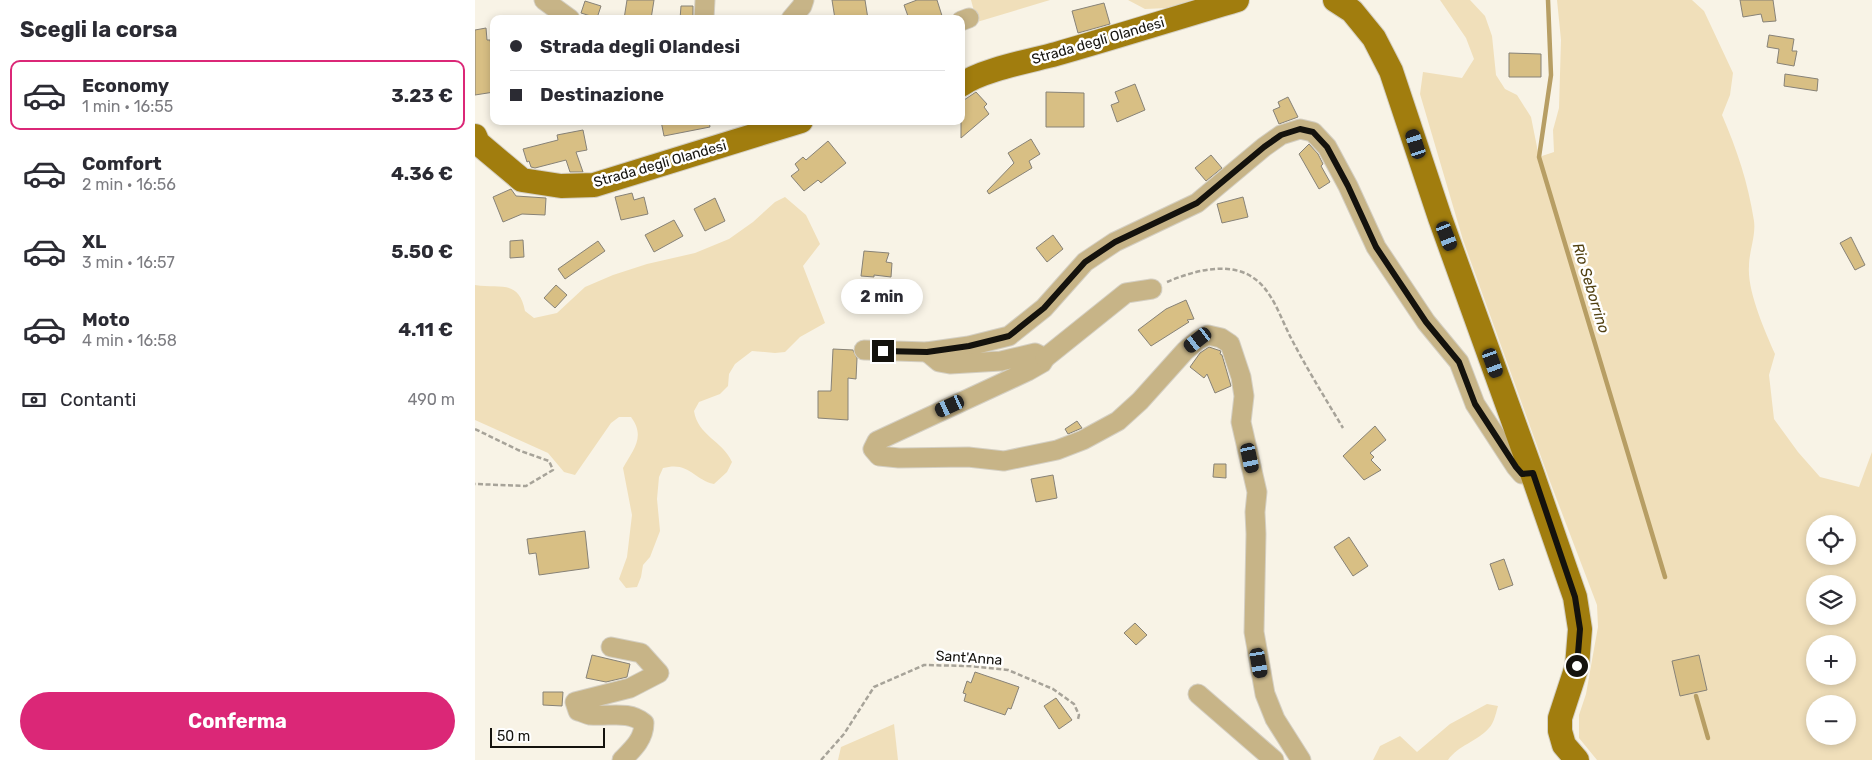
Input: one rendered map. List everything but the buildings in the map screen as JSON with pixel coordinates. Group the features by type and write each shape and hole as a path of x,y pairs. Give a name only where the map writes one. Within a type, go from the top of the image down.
{"main road":[{"name":"Strada degli Olandesi","path":"965,82 1004,68 1237,0"},
{"path":"1335,0 1352,11 1374,38 1391,71 1440,218 1533,473 1575,597 1580,629 1577,666 1560,718 1560,731 1564,745 1577,760"},
{"name":"Strada degli Olandesi","path":"475,136 478,143 522,180 561,186 594,185 788,125"}],"street":[{"path":"544,0 565,15"},
{"path":"704,15 705,0"},
{"path":"794,15 802,6 804,0"},
{"path":"864,350 927,352 969,346 1009,336 1044,308 1085,262 1115,242 1197,203 1281,135 1300,129 1306,130 1313,132 1327,147 1348,186 1376,247 1426,322 1459,362 1475,404 1516,467 1522,474 1533,473"},
{"path":"1152,289 1126,293 1045,358 1042,363 1028,371 879,440 873,446 879,456 899,458 968,457 1004,461 1057,450 1083,440 1118,422 1140,401 1185,351 1198,340 1208,335 1221,338 1230,344 1241,377 1244,396 1241,422 1257,492 1255,512 1254,632 1265,694 1275,719 1301,760"},
{"path":"927,352 939,362 950,364 1001,361 1035,353 1045,358"},
{"path":"611,647 641,653 659,673 630,688 575,702 578,711 590,715 636,716 644,723 644,732 638,743 622,760"},
{"path":"1198,694 1274,760"}],"path":[{"path":"1152,289 1187,273 1214,269 1238,271 1255,279 1270,296 1318,386 1343,428"},
{"path":"475,430 518,450 549,461 553,470 526,486 475,484"},
{"name":"Sant'Anna","path":"821,760 844,734 874,686 924,665 968,666 1008,670 1053,690 1074,704 1079,719"}],"shaded area":[{"path":"971,0 1050,0 977,22"},
{"path":"1128,0 1192,0 1168,8 1145,9"},
{"path":"1440,0 1470,0 1485,16 1492,36 1496,75 1505,89 1517,95 1531,117 1539,157 1554,152 1553,130 1559,108 1561,40 1557,0 1692,0 1704,11 1733,73 1730,95 1722,115 1741,166 1749,193 1754,221 1749,276 1757,311 1775,354 1769,375 1774,419 1798,452 1820,477 1859,487 1872,452 1872,760 1597,760 1579,738 1579,715 1586,694 1598,627 1597,605 1549,479 1463,240 1420,94 1423,72 1462,78 1474,59 1466,38"},
{"path":"785,197 806,215 820,244 803,266 825,323 800,337 785,352 752,351 735,364 729,374 728,386 720,394 699,402 694,411 696,419 732,462 727,472 714,484 679,467 663,468 659,477 657,499 660,531 650,557 643,565 637,587 626,588 619,579 627,557 632,515 623,468 634,449 638,437 635,424 631,417 619,417 611,423 575,475 564,472 548,453 475,420 475,285 507,287 513,290 522,301 525,311 534,318 557,313 585,287 613,275 647,264 695,253 729,239 753,222 775,202"},
{"path":"1487,704 1498,706 1491,726 1448,760 1373,760 1380,746 1400,736 1417,752 1450,724"},
{"path":"894,724 898,760 838,760 841,747"}],"waterway":[{"name":"Rio Seborrino","path":"1548,0 1551,75 1539,157 1665,577"},
{"name":"Rio Seborrino","path":"1696,696 1708,738"}],"route":[{"path":"883,351 927,352 969,346 1009,336 1044,308 1085,262 1115,242 1197,203 1281,135 1300,129 1313,132 1327,147 1348,186 1376,247 1426,322 1459,362 1475,404 1516,467 1522,474 1533,473 1575,597 1580,629 1577,666"}]}
